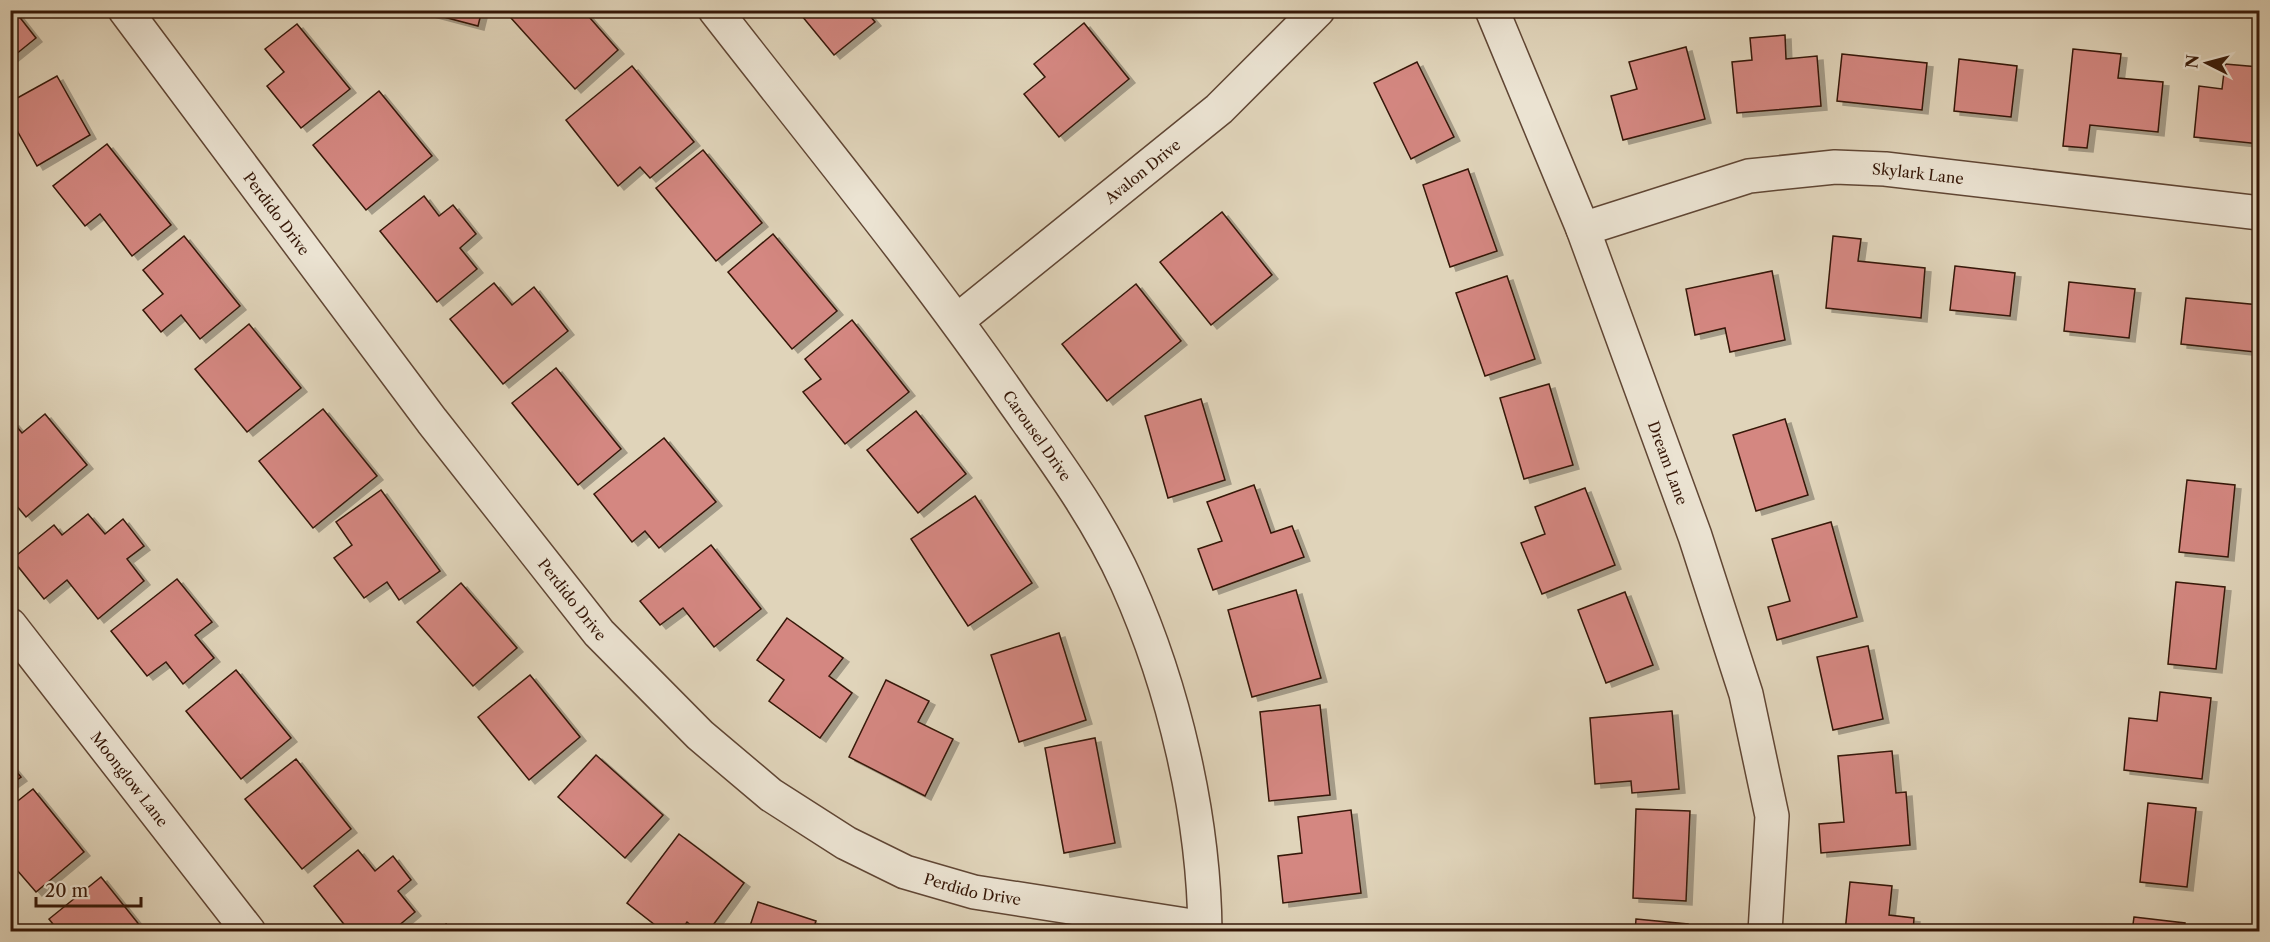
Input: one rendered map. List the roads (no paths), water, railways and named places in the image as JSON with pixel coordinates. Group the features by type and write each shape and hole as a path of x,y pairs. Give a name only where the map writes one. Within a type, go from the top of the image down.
{"street":[{"name":"Perdido Drive","path":"125,10 432,421 600,633 700,735 771,795 846,843 905,872 974,892 1205,930"},
{"name":"Carousel Drive","path":"715,10 958,320 1084,502 1127,583 1160,672 1184,749 1205,930"},
{"name":"Avalon Drive","path":"958,320 1219,109 1317,10"},
{"name":"Dream Lane","path":"1492,10 1583,229 1695,536 1746,694 1772,816 1765,932"},
{"name":"Skylark Lane","path":"1583,229 1749,176 1835,167 1885,169 2259,213"},
{"name":"Moonglow Lane","path":"10,625 249,932"}]}
